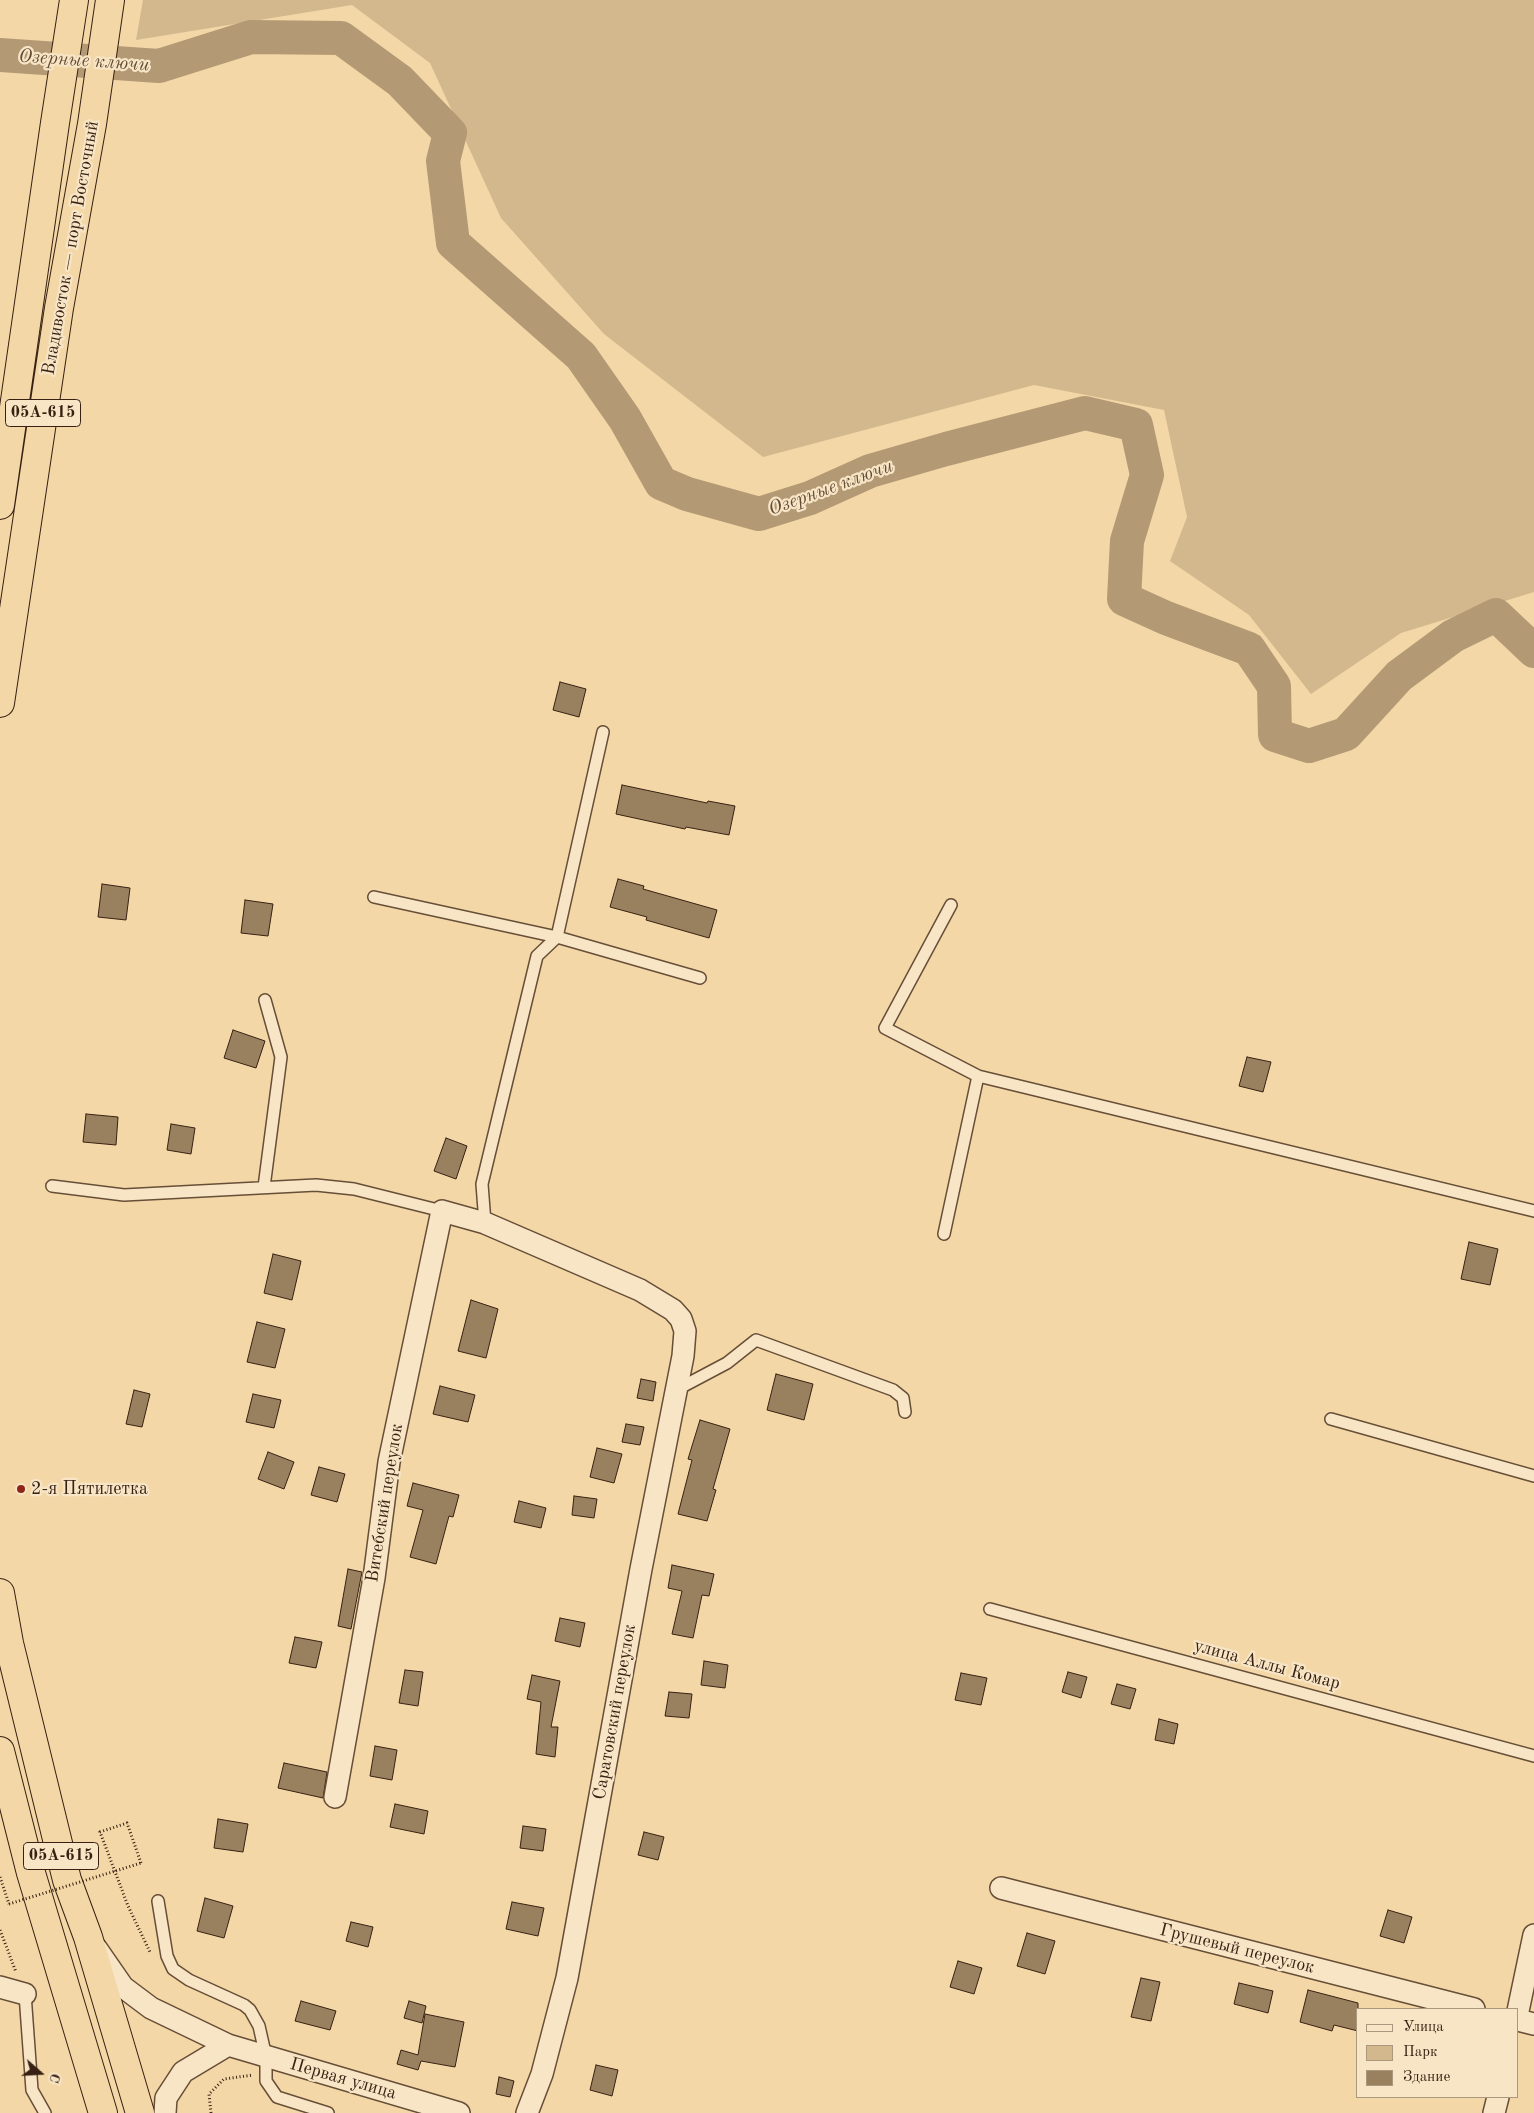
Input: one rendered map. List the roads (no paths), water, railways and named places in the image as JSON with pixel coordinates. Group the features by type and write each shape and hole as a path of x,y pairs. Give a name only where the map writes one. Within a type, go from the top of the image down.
{"highway":[{"name":"Владивосток — порт Восточный","path":"0,703 59,308 92,124 110,0"},
{"name":"Владивосток — порт Восточный","path":"0,505 72,13"},
{"name":"05А-615","path":"0,1594 10,1644 67,1880 88,1938 140,2113"},
{"name":"05А-615","path":"0,1750 31,1873 103,2113"}],"street":[{"path":"442,1211 485,1223"},
{"name":"Витебский переулок","path":"335,1797 374,1578 389,1462 442,1211"},
{"name":"Саратовский переулок","path":"485,1223 640,1290 674,1310 680,1318 685,1344 567,1978 542,2074 527,2113"},
{"name":"Грушевый переулок","path":"1001,1888 1470,2008"},
{"path":"1519,2008 1534,1935"},
{"name":"Первая улица","path":"88,1938 123,1987 151,2008 228,2045 459,2113"},
{"path":"0,1987 25,1994"},
{"path":"1519,2020 1534,2024"},
{"path":"165,2113 166,2098 183,2072 228,2045"},
{"path":"1494,2113 1498,2098"}],"lane":[{"path":"485,1223 482,1184 537,956 557,937 602,732"},
{"path":"374,897 557,937 700,978"},
{"path":"951,906 885,1028 978,1076 1534,1211"},
{"path":"264,1186 282,1057 265,1000"},
{"path":"944,1234 978,1076"},
{"path":"52,1186 124,1194 218,1192 264,1186 316,1186 354,1189 442,1211"},
{"path":"675,1390 727,1363 756,1340 893,1390 903,1398 904,1412"},
{"path":"1331,1419 1534,1476"},
{"name":"улица Аллы Комар","path":"990,1609 1534,1756"},
{"path":"158,1901 167,1956 173,1969 189,1980 244,2005 250,2010 259,2026 266,2057 266,2081 277,2097 328,2113"},
{"path":"25,1994 32,2090 45,2113"}],"waterway":[{"name":"Озерные ключи","path":"0,55 159,66 251,37 341,38 400,81 450,133 443,161 453,243 581,356 625,419 661,483 687,494 759,514 810,498 870,471 1085,413 1136,425 1147,475 1127,541 1124,599 1166,618 1249,649 1274,686 1275,735 1309,746 1346,734 1399,676 1453,636 1496,615 1534,651"}],"place":[{"name":"2-я Пятилетка","path":"21,1489"}]}
